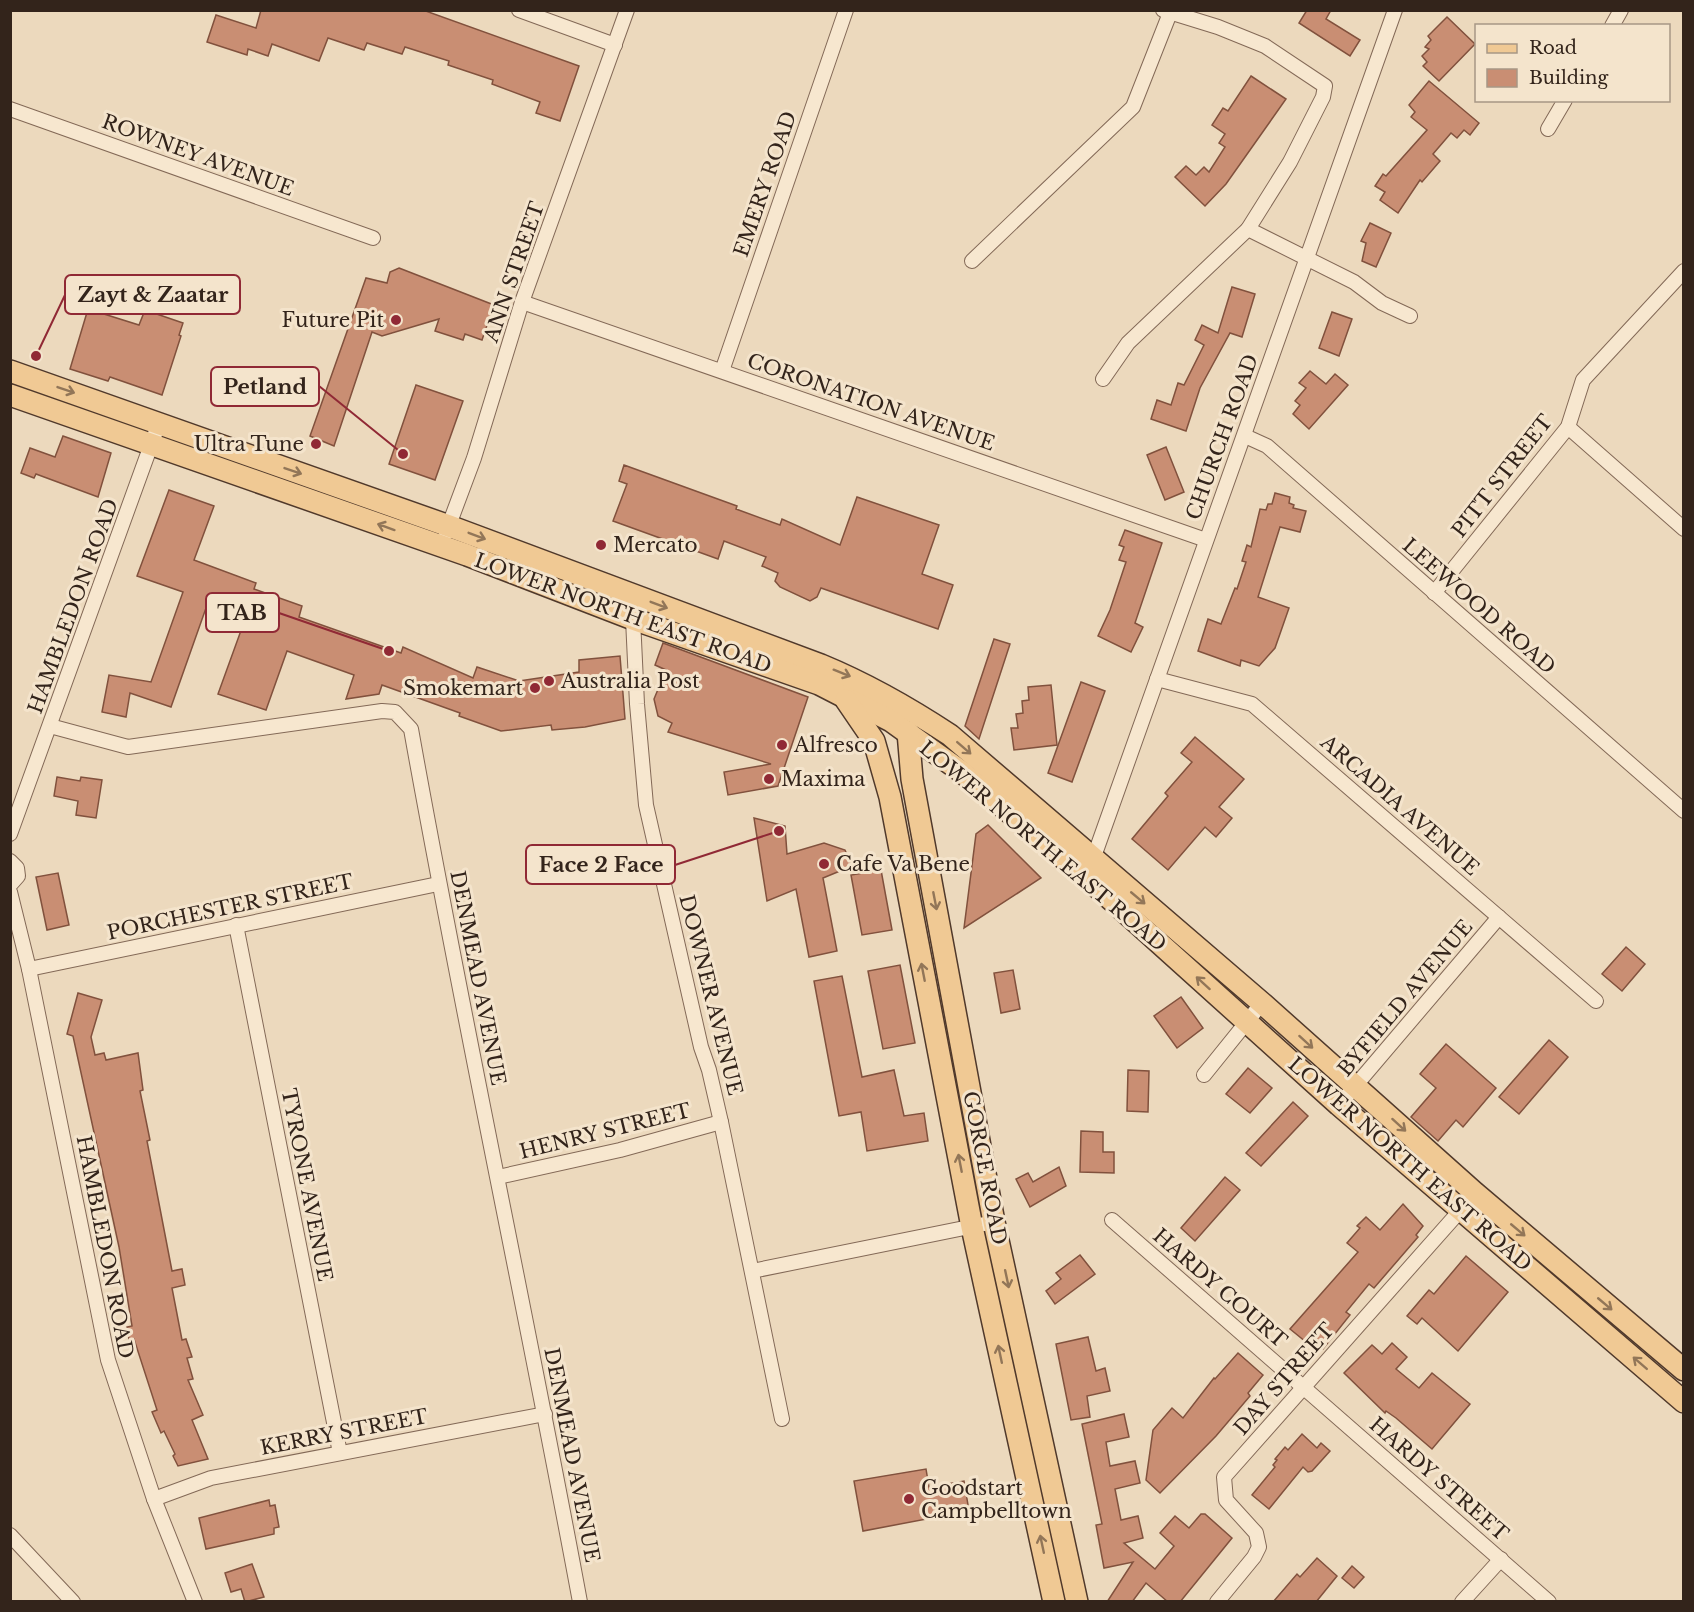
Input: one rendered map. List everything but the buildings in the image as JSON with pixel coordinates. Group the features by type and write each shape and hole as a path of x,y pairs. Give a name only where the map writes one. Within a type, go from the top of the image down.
{"main road":[{"name":"LOWER NORTH EAST ROAD","path":"10,371 448,526 821,665 863,682 912,723"},
{"name":"LOWER NORTH EAST ROAD","path":"10,395 441,547 819,684 844,697 950,735 1246,1022 1683,1402"},
{"name":"GORGE ROAD","path":"844,697 874,741 890,797 972,1227 1054,1602"},
{"name":"GORGE ROAD","path":"890,797 898,748 912,723"},
{"name":"GORGE ROAD","path":"912,723 912,779 994,1222 1077,1602"},
{"name":"LOWER NORTH EAST ROAD","path":"1090,869 1262,1003 1475,1193 1683,1370"}],"street":[{"path":"519,10 615,45"},
{"name":"ANN STREET","path":"441,547 474,458 522,302 627,10"},
{"name":"EMERY ROAD","path":"722,371 846,10"},
{"name":"CHURCH ROAD","path":"1090,869 1395,10"},
{"path":"1613,24 1621,10"},
{"path":"972,261 1133,107 1166,12 1218,27 1264,46 1325,86 1323,97 1290,162 1248,229 1128,343 1103,379"},
{"path":"1548,129 1564,102"},
{"name":"ROWNEY AVENUE","path":"10,109 373,238"},
{"path":"1248,229 1354,282 1382,303 1410,316"},
{"name":"PITT STREET","path":"1434,593 1568,427 1583,380 1683,271"},
{"name":"CORONATION AVENUE","path":"522,302 1206,540"},
{"name":"HAMBLEDON ROAD","path":"10,834 159,423"},
{"path":"1568,427 1683,529"},
{"name":"LEEWOOD ROAD","path":"1245,436 1267,446 1683,811"},
{"name":"DOWNER AVENUE","path":"633,618 637,715 646,805 699,1041 721,1122 782,1419"},
{"name":"ARCADIA AVENUE","path":"1157,679 1252,704 1596,1001"},
{"name":"DENMEAD AVENUE","path":"50,726 128,747 371,712 395,712 411,729 438,884 545,1414 580,1602"},
{"path":"10,861 17,868 18,876 10,885"},
{"name":"PORCHESTER STREET","path":"29,969 438,884"},
{"name":"HAMBLEDON ROAD","path":"10,892 29,969 108,1360 154,1499 194,1601"},
{"name":"BYFIELD AVENUE","path":"1339,1105 1499,917"},
{"name":"TYRONE AVENUE","path":"236,925 340,1453"},
{"path":"1204,1075 1262,1003"},
{"name":"HENRY STREET","path":"498,1177 620,1150 721,1122"},
{"name":"DAY STREET","path":"1217,1602 1254,1557 1259,1547 1256,1533 1226,1500 1224,1477 1302,1386 1475,1193"},
{"name":"HARDY COURT","path":"1112,1220 1302,1386"},
{"path":"752,1271 994,1222"},
{"name":"HARDY STREET","path":"1302,1386 1550,1602"},
{"name":"KERRY STREET","path":"154,1499 211,1478 545,1414"},
{"path":"10,1535 73,1602"},
{"path":"1462,1602 1501,1559"}],"place":[{"name":"Future Pit","path":"396,320"},
{"name":"Zayt & Zaatar","path":"36,356"},
{"name":"Ultra Tune","path":"316,444"},
{"name":"Petland","path":"403,454"},
{"name":"Mercato","path":"601,545"},
{"name":"TAB","path":"389,651"},
{"name":"Australia Post","path":"549,681"},
{"name":"Smokemart","path":"535,688"},
{"name":"Alfresco","path":"782,745"},
{"name":"Maxima","path":"769,779"},
{"name":"Face 2 Face","path":"779,831"},
{"name":"Cafe Va Bene","path":"824,864"},
{"name":"Goodstart Campbelltown","path":"909,1499"}]}
